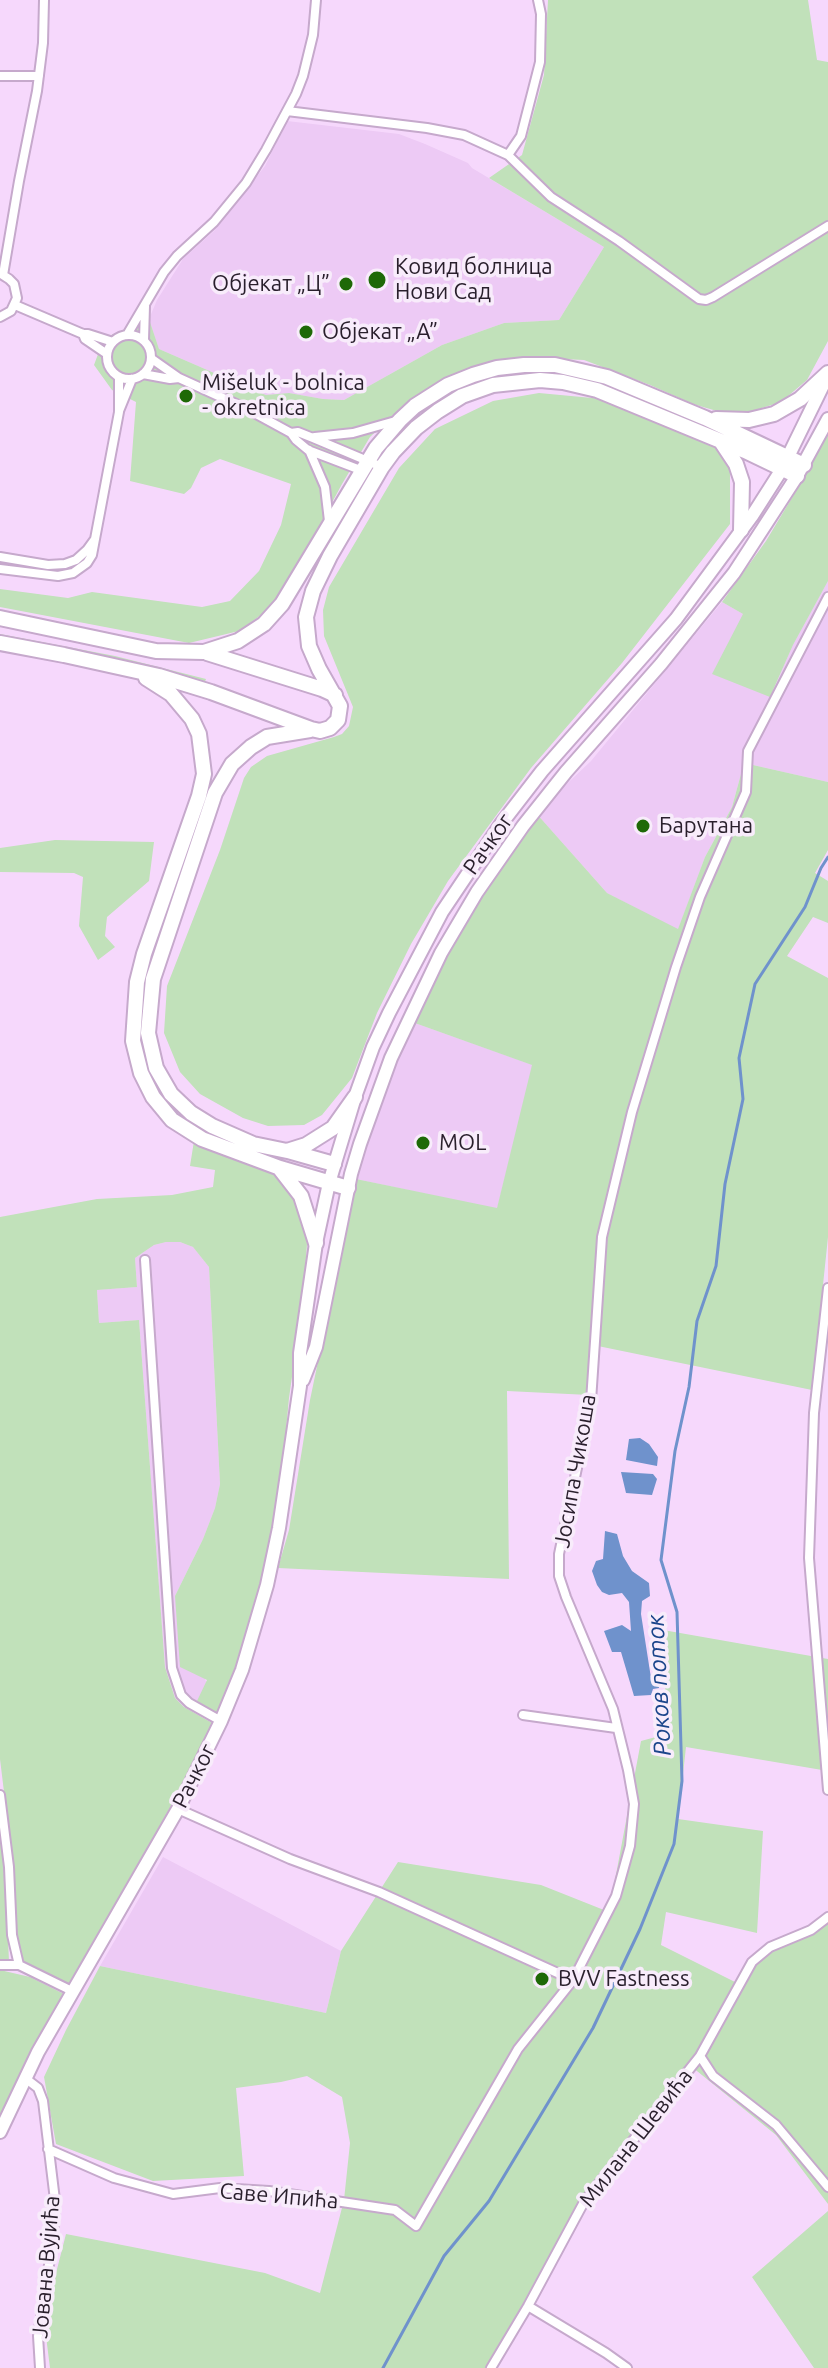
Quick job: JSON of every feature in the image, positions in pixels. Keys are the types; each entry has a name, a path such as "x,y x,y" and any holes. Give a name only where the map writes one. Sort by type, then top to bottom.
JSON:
{"highway":[{"path":"204,652 238,641 264,624 290,592 382,440 400,420 425,399 459,380 497,368 524,365 568,367 607,377 705,418 800,471"},
{"path":"705,418 749,420 774,414 800,399 828,374"},
{"path":"334,1164 253,1144 191,1113 162,1082 148,1033 153,979 215,793 232,764 267,737 311,729 326,730 335,724 340,711 335,696 309,646 306,626 309,602 330,556 380,472 416,428 451,403 484,388 528,380 563,382 607,393 722,443 784,463"},
{"path":"722,443 740,475 743,503 741,530"},
{"path":"0,618 156,651 204,652 322,689 335,696"},
{"path":"0,643 128,669 211,692 311,729"},
{"path":"128,669 171,694 192,719 199,734 204,774 137,982 133,1041 141,1073 153,1097 172,1120 202,1139 280,1168 348,1188"},
{"path":"287,1151 306,1145 333,1128 355,1097"},
{"path":"280,1168 301,1196 316,1243"}],"main road":[{"name":"Рачког","path":"0,2132 72,1991 178,1809 242,1670 267,1585 279,1528 300,1386 300,1353 316,1243 329,1183 373,1047 405,979 442,912 484,848 542,771 676,619 741,530 784,463 828,374"},
{"name":"Рачког","path":"300,1386 316,1347 348,1188 373,1106 406,1023 441,953 477,892 523,826 734,573 800,471 828,419"}],"street":[{"path":"0,317 15,305 17,291 2,275 39,76 44,0"},
{"path":"0,569 50,576 73,573 92,555 119,412 119,377 109,365 107,354 113,342 127,335 164,272 177,256 214,222 246,183 303,76 313,35 316,0"},
{"path":"508,155 521,136 540,62 541,14 538,0"},
{"path":"0,76 39,76"},
{"path":"287,111 464,135 508,155 551,197 699,299 713,297 828,226"},
{"path":"15,305 83,334 113,342"},
{"path":"119,377 132,379 143,374 152,359 144,340 145,306"},
{"path":"83,334 85,339 107,354"},
{"path":"127,335 144,340"},
{"path":"152,359 179,378 291,433 308,450 380,472"},
{"path":"143,374 179,378"},
{"path":"119,412 132,379"},
{"path":"313,438 353,433 400,420"},
{"path":"291,433 298,432 313,438 365,466"},
{"path":"308,450 325,487 329,525"},
{"path":"0,557 48,565 65,564 76,560 97,535"},
{"name":"Јосипа Чикоша","path":"416,2226 518,2049 573,1980 616,1896 630,1846 634,1804 613,1709 559,1576 559,1554 591,1401 602,1237 632,1112 676,967 700,897 746,792 748,751 828,597"},
{"path":"145,1260 172,1668 181,1695 221,1721"},
{"path":"828,1288 814,1413 809,1558 828,1790"},
{"path":"523,1715 616,1728"},
{"path":"0,1795 9,1867 12,1935 19,1965"},
{"path":"178,1809 290,1859 379,1892 573,1980"},
{"name":"Милана Шевића","path":"491,2368 584,2202 700,2056 752,1962 770,1947 811,1930 828,1917"},
{"path":"0,1965 19,1965 72,1991"},
{"path":"700,2056 713,2076 776,2125 828,2187"},
{"name":"Јована Вујића","path":"25,2078 38,2088 43,2101 55,2200 53,2239 38,2336 40,2368"},
{"name":"Саве Ипића","path":"48,2149 114,2178 173,2194 220,2188 269,2191 395,2210 416,2226"},
{"path":"528,2306 627,2368"}],"shaded area":[{"name":"Ковид болница Нови Сад","path":"287,121 399,134 425,144 468,163 604,247 559,320 504,323 442,345 344,400 289,393 266,395 159,349 149,319 157,300 183,259 214,231 265,166"},
{"path":"828,581 828,782 744,763 732,807 705,857 678,930 607,893 536,813 591,761 722,602 743,614 770,697 793,645"},
{"path":"412,1022 533,1065 497,1209 356,1179 385,1089"},
{"path":"180,1242 193,1247 209,1267 220,1484 203,1539 175,1596 218,1715 214,1724 184,1707 175,1698 165,1667 139,1320 99,1323 97,1290 137,1287 135,1258 154,1245"},
{"path":"163,1857 341,1951 326,2013 100,1966"}],"green space":[{"path":"548,0 808,0 817,60 828,62 828,341 807,380 781,402 752,411 727,414 693,404 584,360 521,357 471,368 409,400 370,437 289,582 265,612 239,631 189,643 0,607 0,589 68,598 92,592 202,607 230,601 259,571 281,525 291,484 220,459 201,468 191,488 184,494 130,481 136,402 112,390 94,365 104,338 149,319 159,349 251,389 266,395 289,393 344,400 442,345 504,323 559,320 604,247 489,178 522,155 544,75"},
{"path":"539,393 603,399 714,447 724,456 730,468 730,524 622,663 531,768 448,881 411,944 377,1013 352,1078 322,1115 304,1125 268,1126 243,1118 200,1094 180,1072 164,1033 167,986 220,850 244,778 251,767 267,756 334,737 349,726 353,707 324,636 323,610 329,587 399,468 435,429 493,401"},
{"path":"828,428 828,581 793,645 770,697 712,674 743,614 722,602 766,541 805,476"},
{"path":"0,634 115,656 206,679 204,684 0,639"},
{"path":"744,763 828,782 828,850 815,873 828,881 828,923 813,917 787,956 828,978 828,1237 812,1390 593,1345 589,1395 507,1391 509,1579 278,1568 289,1530 310,1400 356,1179 497,1208 532,1065 412,1022 438,955 536,813 607,893 678,929 705,857 732,807"},
{"path":"55,840 154,842 149,881 107,917 105,936 115,947 98,960 79,926 83,877 74,873 0,872 0,848"},
{"path":"194,1141 276,1175 296,1197 304,1219 307,1244 303,1299 289,1398 279,1505 261,1588 240,1660 218,1715 197,1701 207,1680 180,1667 175,1596 203,1539 220,1484 209,1267 193,1247 180,1242 154,1245 135,1258 137,1287 97,1290 99,1323 139,1320 165,1667 175,1698 184,1707 214,1724 70,1986 18,1962 13,1866 0,1759 0,1217 97,1199 172,1195 213,1187 215,1170 190,1166"},
{"path":"663,1630 828,1659 828,1771 686,1747 678,1819 763,1831 757,1933 666,1912 661,1945 737,1983 762,1947 828,1918 828,2204 776,2135 692,2067 584,2198 489,2368 50,2368 44,2320 66,2234 265,2273 320,2293 344,2200 350,2143 342,2097 307,2076 236,2088 244,2176 153,2181 56,2144 44,2077 100,1966 326,2013 341,1951 398,1862 541,1885 609,1912 641,1741 667,1734"},
{"path":"0,1826 5,1866 9,1962 0,1960"},
{"path":"0,1970 30,1977 66,1995 0,2122"},
{"path":"828,2211 828,2368 814,2368 752,2277"}],"water":[{"path":"640,1438 649,1444 658,1457 657,1466 626,1460 629,1439"},
{"path":"621,1472 653,1474 657,1479 652,1495 626,1493"},
{"path":"605,1531 617,1534 623,1556 632,1571 649,1583 650,1596 642,1601 641,1614 651,1678 658,1679 659,1688 653,1689 651,1695 634,1696 621,1652 612,1652 604,1631 622,1625 631,1631 629,1602 622,1593 609,1595 602,1592 592,1571 596,1561 603,1559"}],"waterway":[{"name":"Роков поток","path":"383,2368 444,2256 489,2201 593,2028 640,1929 674,1844 682,1781 677,1612 661,1560 675,1451 689,1387 697,1321 716,1266 725,1184 743,1099 739,1058 755,984 805,907 828,857"}],"place":[{"name":"Ковид болница Нови Сад","path":"377,280"},
{"name":"Објекат „Ц”","path":"346,284"},
{"name":"Објекат „А”","path":"306,332"},
{"name":"Mišeluk - bolnica - okretnica","path":"186,396"},
{"name":"Барутана","path":"643,826"},
{"name":"MOL","path":"423,1143"},
{"name":"BVV Fastness","path":"542,1979"}]}
